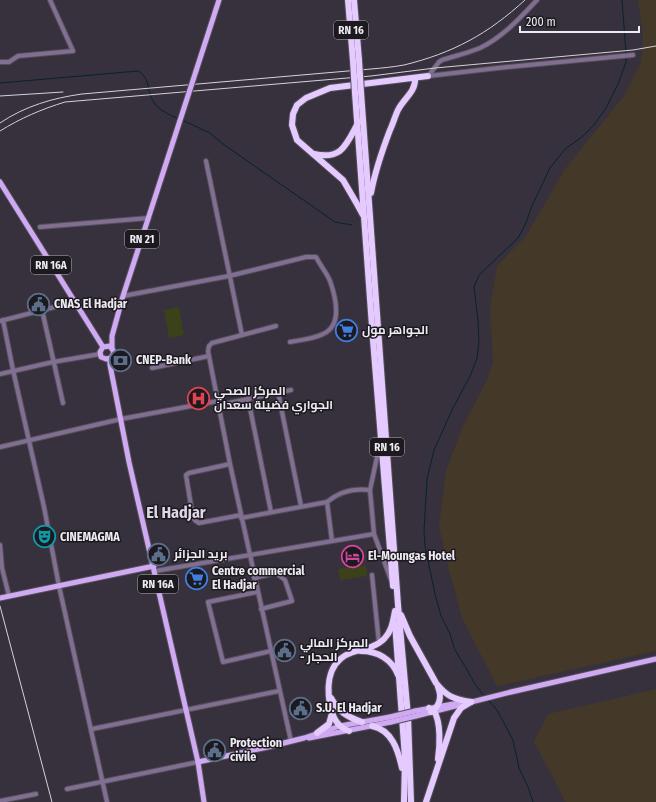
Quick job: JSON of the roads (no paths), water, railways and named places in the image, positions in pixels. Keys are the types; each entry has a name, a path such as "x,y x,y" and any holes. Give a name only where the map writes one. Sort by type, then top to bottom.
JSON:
{"highway":[{"name":"RN 16","path":"348,0 353,61 358,92 369,202 405,758 404,802"},
{"name":"RN 16","path":"354,0 360,60 358,124 364,219 392,585 408,716 411,802"},
{"path":"364,219 357,204 342,180 297,140 292,125 292,114 298,105 306,98 312,94 330,88 428,76"},
{"path":"369,202 375,171 382,151 398,110 414,89 415,78"},
{"path":"313,154 331,156 344,147 358,124"},
{"path":"317,734 329,724 331,719 332,712 329,694 329,680 334,667 344,656 379,643 386,637 390,631 396,608"},
{"path":"396,608 436,683 440,695 433,710 438,723 440,748 434,778"},
{"path":"358,651 376,653 382,656 391,663 400,680"},
{"path":"436,683 450,697 457,700 473,701"},
{"path":"329,694 340,711 350,718 362,722"},
{"path":"426,802 454,718 461,708 473,701"},
{"path":"332,712 340,726 349,731"},
{"path":"372,726 384,732 391,738 399,756 405,776"}],"main road":[{"name":"RN 21","path":"112,348 112,336 124,296 218,0"},
{"name":"RN 16A","path":"0,182 74,302 104,346"},
{"name":"RN 21","path":"104,346 112,336"},
{"path":"104,346 112,348 114,352 108,359 100,354 100,350 104,346"},
{"name":"RN 16A","path":"108,359 129,462 198,762 204,802"},
{"path":"0,598 154,568"},
{"path":"304,738 319,737 372,726 415,714 656,659"},
{"path":"198,762 304,738 340,726 362,722 391,720"}],"street":[{"path":"0,62 9,62 18,56 74,51 50,0"},
{"path":"428,76 442,60 472,51 489,43 506,30 537,0"},
{"path":"428,76 634,55"},
{"path":"206,161 242,335"},
{"path":"40,227 149,218"},
{"path":"124,296 229,276 286,261 306,257 316,257 330,280 337,306 336,320 329,330 323,335 290,342"},
{"path":"74,302 2,321 30,441 59,586 107,801 102,802"},
{"path":"42,310 63,404"},
{"path":"276,326 212,343 208,348 241,517 291,741"},
{"path":"0,374 53,362 100,354"},
{"path":"152,368 209,356"},
{"path":"0,447 121,420 291,390"},
{"path":"278,392 301,506"},
{"path":"248,398 271,512"},
{"path":"381,438 370,490 374,534 392,585"},
{"path":"230,464 189,473 186,475 193,518 196,521 201,523 271,512 327,502 333,496 347,490 370,490"},
{"path":"327,502 332,541"},
{"path":"154,568 250,555 374,534"},
{"path":"0,545 2,568 10,596"},
{"path":"254,578 276,573 285,580 292,601 261,609"},
{"path":"372,575 379,643"},
{"path":"258,592 208,602 224,662 271,652"},
{"path":"92,730 279,691"},
{"path":"67,789 198,762"},
{"path":"0,801 36,794"}],"waterway":[{"path":"622,0 626,53"},
{"path":"484,696 475,684 455,650 450,634 441,616 435,594 425,546 424,531 427,479 434,450 452,410 471,374 477,358 479,342 474,287 479,275 518,238 550,168 565,149 582,137 593,126 606,108 619,82 626,62 626,56"},
{"path":"0,83 138,71 145,77 151,97 155,104 164,112 179,119"},
{"path":"182,120 210,133 223,144 335,222 352,225"},
{"path":"488,700 497,710 513,740 519,768 533,802"}],"railway":[{"path":"0,123 29,107 60,98 82,94 404,65 438,55 469,41 497,23 525,0"},
{"path":"0,131 32,114 65,102 371,76 435,68 633,50 656,46"},
{"path":"0,96 63,92"},
{"path":"0,606 52,802"}],"place":[{"name":"CNAS El Hadjar","path":"38,304"},
{"name":"الجواهر مول","path":"347,330"},
{"name":"CNEP-Bank","path":"121,360"},
{"name":"المركز الصحي الجواري فضيلة سعدان","path":"199,398"},
{"name":"CINEMAGMA","path":"44,537"},
{"name":"بريد الجزائر","path":"158,554"},
{"name":"El-Moungas Hotel","path":"352,556"},
{"name":"Centre commercial El Hadjar","path":"197,578"},
{"name":"المركز المالي - الحجار","path":"285,650"},
{"name":"S.U. El Hadjar","path":"300,708"},
{"name":"Protection civile","path":"214,750"}],"district":[{"name":"El Hadjar","path":"176,512"}]}
